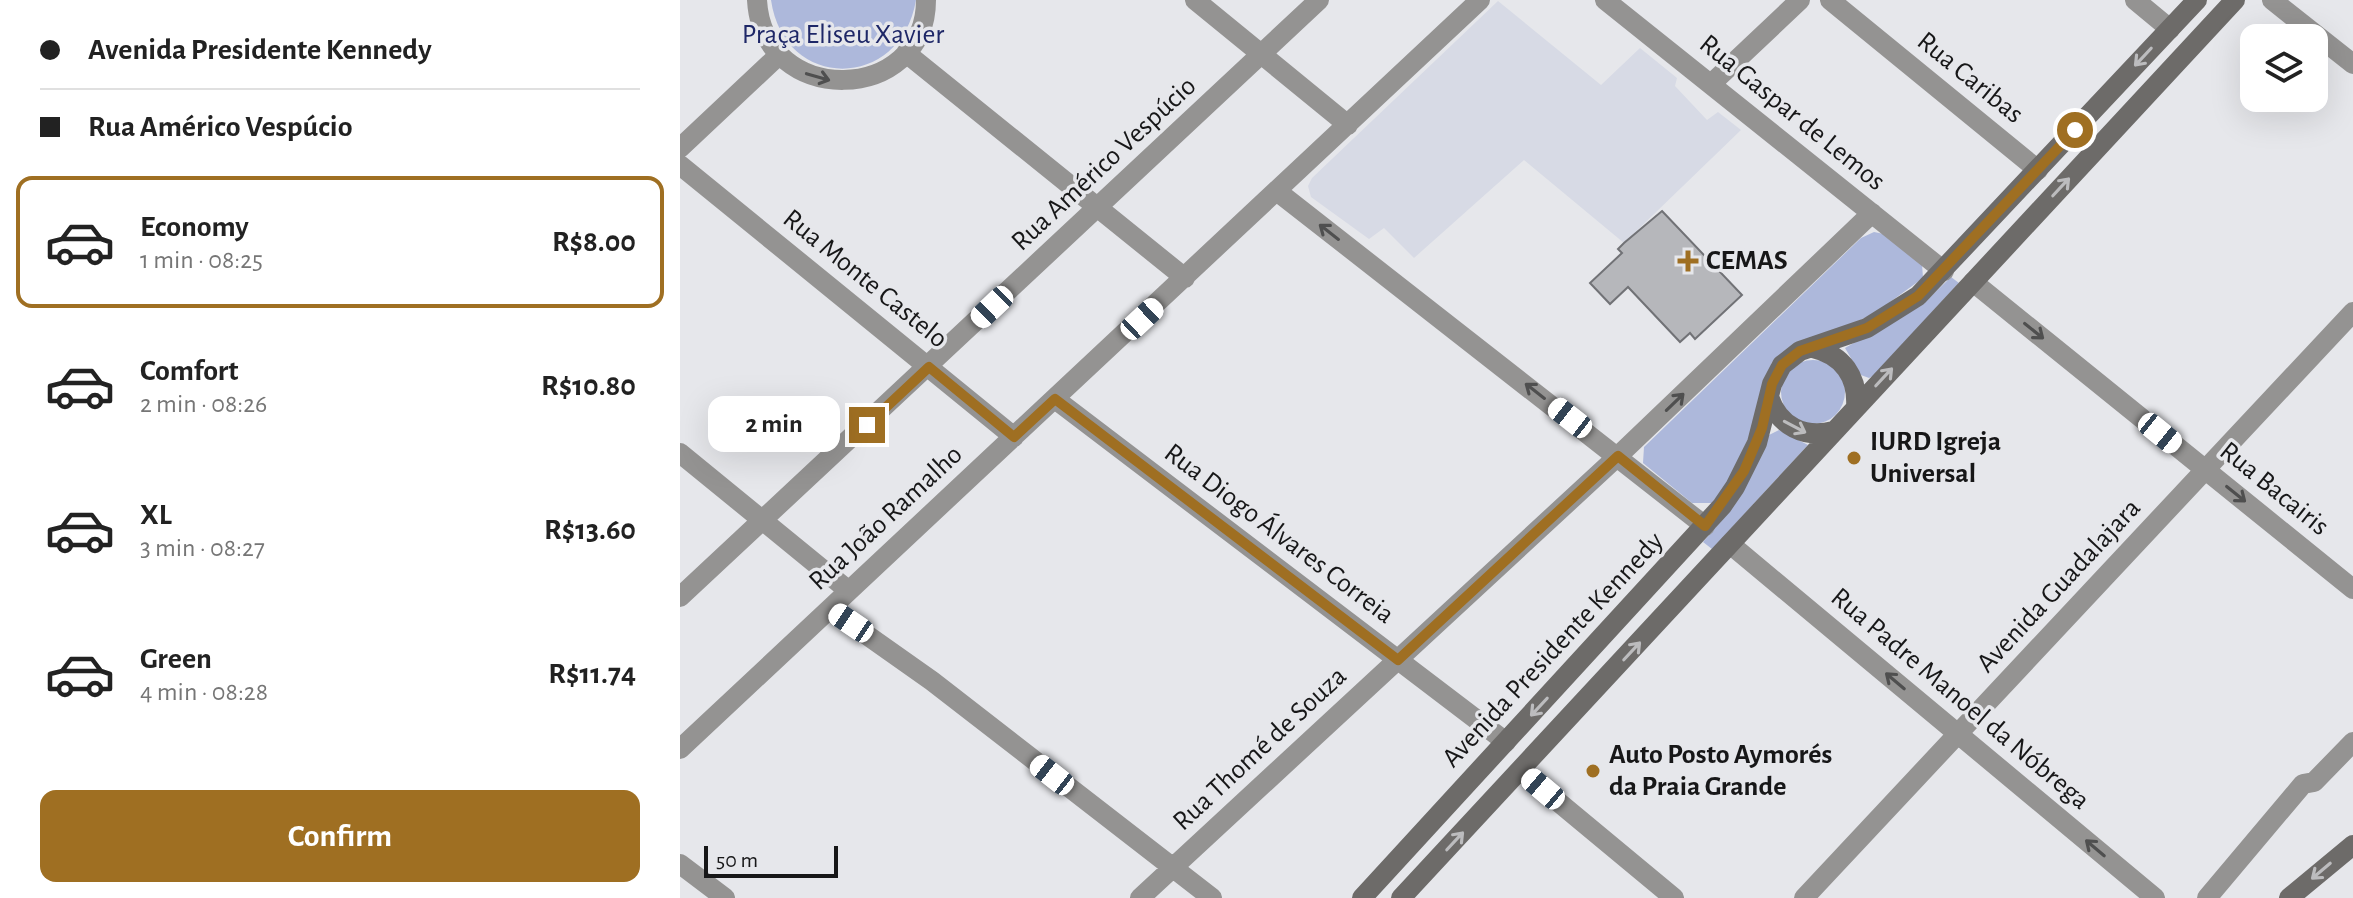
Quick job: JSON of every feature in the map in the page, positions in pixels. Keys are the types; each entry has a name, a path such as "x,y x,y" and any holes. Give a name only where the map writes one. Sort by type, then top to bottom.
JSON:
{"main road":[{"name":"Avenida Presidente Kennedy","path":"1362,898 1705,526 1744,471 1762,428 1769,397 1782,365 1800,351 1853,334 1894,312 1944,271 2197,0"},
{"name":"Avenida Presidente Kennedy","path":"1401,898 2235,0"},
{"path":"1813,348 1831,354 1847,368 1856,387 1856,407"},
{"path":"1769,397 1777,414 1799,431 1812,434 1834,431"},
{"path":"2289,898 2353,845"}],"street":[{"path":"757,0 766,36 779,55 798,70 819,79 843,82 877,73 906,53 919,32 926,0"},
{"path":"1195,0 1348,125"},
{"name":"Rua Américo Vespúcio","path":"680,597 1319,0"},
{"name":"Rua João Ramalho","path":"680,749 1480,0"},
{"name":"Rua Gaspar de Lemos","path":"1605,0 1944,271"},
{"path":"1711,84 1800,0"},
{"name":"Rua Caribas","path":"1830,0 2038,170"},
{"path":"2135,0 2170,29"},
{"path":"2272,0 2353,64"},
{"path":"906,53 1185,278"},
{"path":"680,148 779,55"},
{"name":"Rua Monte Castelo","path":"680,165 1014,437"},
{"path":"1278,192 1705,526"},
{"name":"Rua Thomé de Souza","path":"1140,898 1618,456 1872,213"},
{"name":"Rua Bacairis","path":"1973,282 2353,589"},
{"name":"Avenida Guadalajara","path":"1804,898 2353,312"},
{"name":"Rua Diogo Álvares Correia","path":"1055,399 1506,742"},
{"path":"680,453 849,591"},
{"name":"Rua Padre Manoel da Nóbrega","path":"1730,544 2155,898"},
{"path":"830,609 920,672 1212,898"},
{"path":"2207,898 2303,784 2314,782 2353,742"},
{"path":"1521,771 1674,898"},
{"path":"680,864 725,898"}],"shaded area":[{"path":"1498,1 1601,85 1640,48 1677,78 1675,86 1707,120 1718,112 1741,130 1624,243 1524,160 1414,258 1384,228 1369,239 1311,197 1308,186 1312,178"}],"green space":[{"name":"Praça Eliseu Xavier","path":"771,0 916,0 906,30 889,51 867,64 843,69 819,64 797,52 780,30"},
{"path":"1874,232 1884,234 1922,264 1923,278 1875,313 1772,362 1754,426 1729,480 1712,503 1692,503 1643,463 1644,447 1861,238"},
{"path":"1951,277 1959,283 1873,376 1861,375 1845,348 1925,302"},
{"path":"1813,360 1825,362 1836,369 1843,380 1843,404 1836,415 1825,422 1813,424 1801,422 1790,415 1783,404 1781,392 1783,380 1790,369 1801,362"},
{"path":"1779,430 1808,445 1712,549 1703,542 1729,512 1769,435"}],"building":[{"path":"1662,211 1742,295 1695,339 1690,333 1680,342 1628,287 1610,304 1590,283 1622,253 1618,249 1624,243"}],"place":[{"name":"CEMAS","path":"1688,261"},
{"name":"IURD Igreja Universal","path":"1854,458"},
{"name":"Auto Posto Aymorés da Praia Grande","path":"1593,771"}],"route":[{"path":"867,425 929,367 1014,437 1055,399 1398,660 1618,456 1705,526 1744,471 1762,428 1772,384 1782,365 1800,351 1867,328 1918,296 2075,130"}]}
